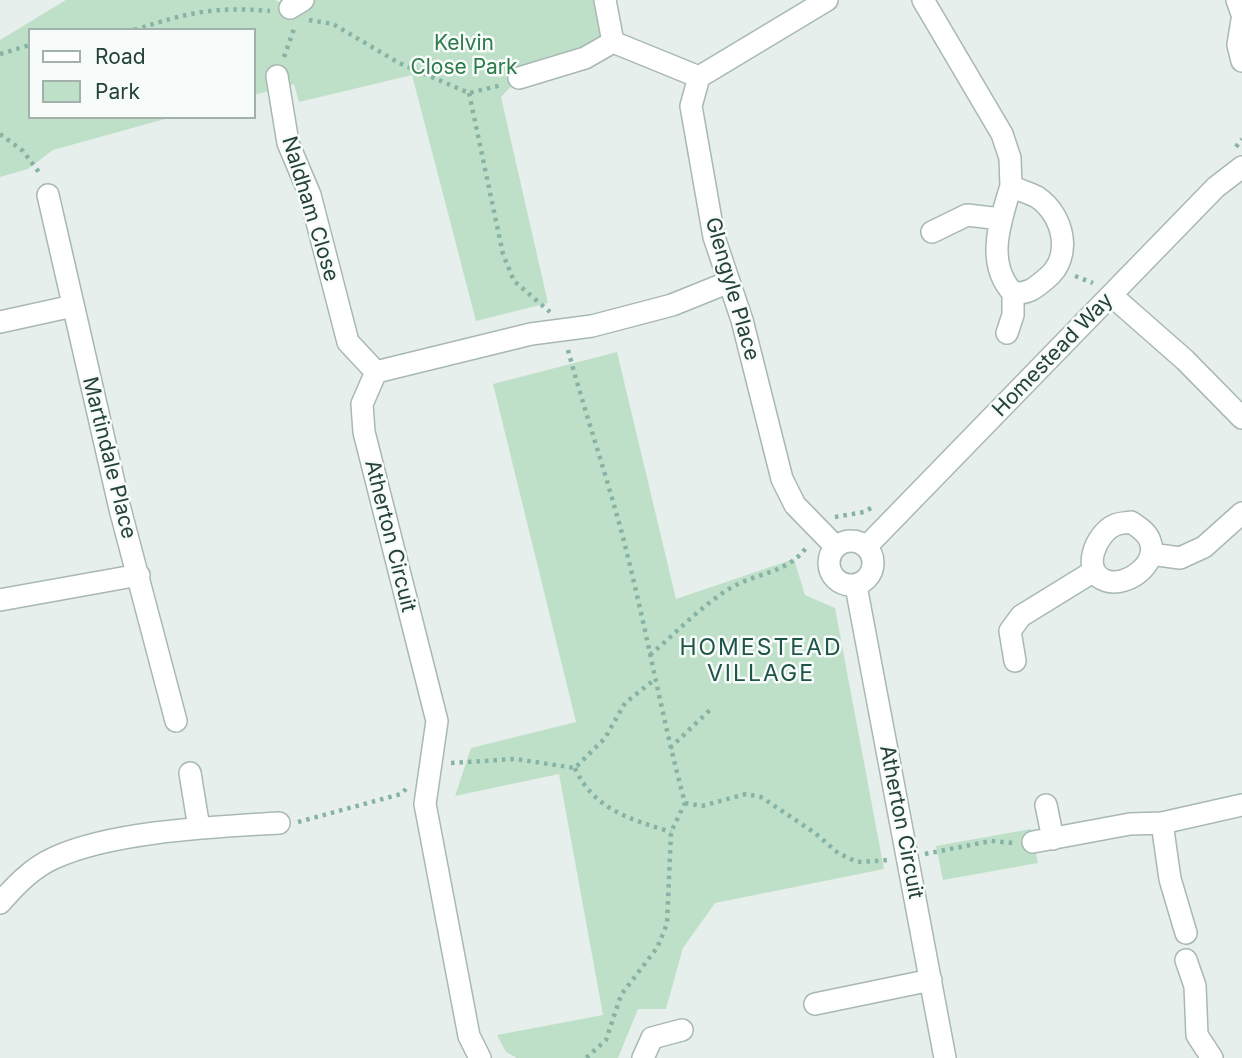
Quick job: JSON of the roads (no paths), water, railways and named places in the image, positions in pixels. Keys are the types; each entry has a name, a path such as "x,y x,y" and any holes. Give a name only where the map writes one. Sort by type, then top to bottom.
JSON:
{"street":[{"path":"605,0 613,42"},
{"path":"613,42 699,78 827,0"},
{"path":"923,0 1002,134 1010,158 1011,186 996,245 1001,280 1013,293 1013,315 1007,333"},
{"path":"1237,0 1242,14"},
{"path":"1242,20 1238,45 1242,61"},
{"path":"519,78 585,58 613,42"},
{"name":"Naldham Close","path":"277,76 288,143 310,195 348,342 376,372"},
{"name":"Glengyle Place","path":"699,78 691,106 714,237 743,320 782,479 795,505 835,546"},
{"name":"Homestead Way","path":"867,546 1216,187 1234,161"},
{"path":"1011,186 1038,198 1058,222 1064,244 1057,270 1027,294 1013,293"},
{"name":"Martindale Place","path":"48,195 120,509 176,721"},
{"path":"932,232 967,215 1001,219"},
{"path":"376,372 531,334 592,326 672,305 729,282"},
{"path":"1111,295 1185,360 1242,418"},
{"path":"0,322 73,306"},
{"name":"Atherton Circuit","path":"376,372 362,404 364,432 437,721 425,804 474,1057"},
{"path":"1151,554 1180,558 1204,547 1242,513"},
{"path":"1131,522 1143,530 1151,541 1151,554 1135,577 1119,583 1103,580 1094,571 1092,554 1097,542 1114,525 1131,522"},
{"path":"850,540 867,546 874,559 871,575 856,586 840,583 830,572 829,556 835,546 850,540"},
{"path":"1015,661 1010,631 1021,616 1094,571"},
{"path":"0,600 139,575"},
{"name":"Atherton Circuit","path":"856,586 945,1058"},
{"path":"190,773 199,828"},
{"path":"1046,805 1043,840 1130,824 1162,823 1242,805"},
{"path":"0,903 23,877 53,858 93,845 199,828 279,823"},
{"path":"1162,823 1170,879 1186,933"},
{"path":"1186,960 1195,986 1197,1035 1212,1058"},
{"path":"815,1004 931,981"},
{"path":"643,1058 652,1038 682,1030"}],"district":[{"name":"HOMESTEAD VILLAGE","path":"761,661"}],"park label":[{"name":"Kelvin Close Park","path":"464,56"}]}
